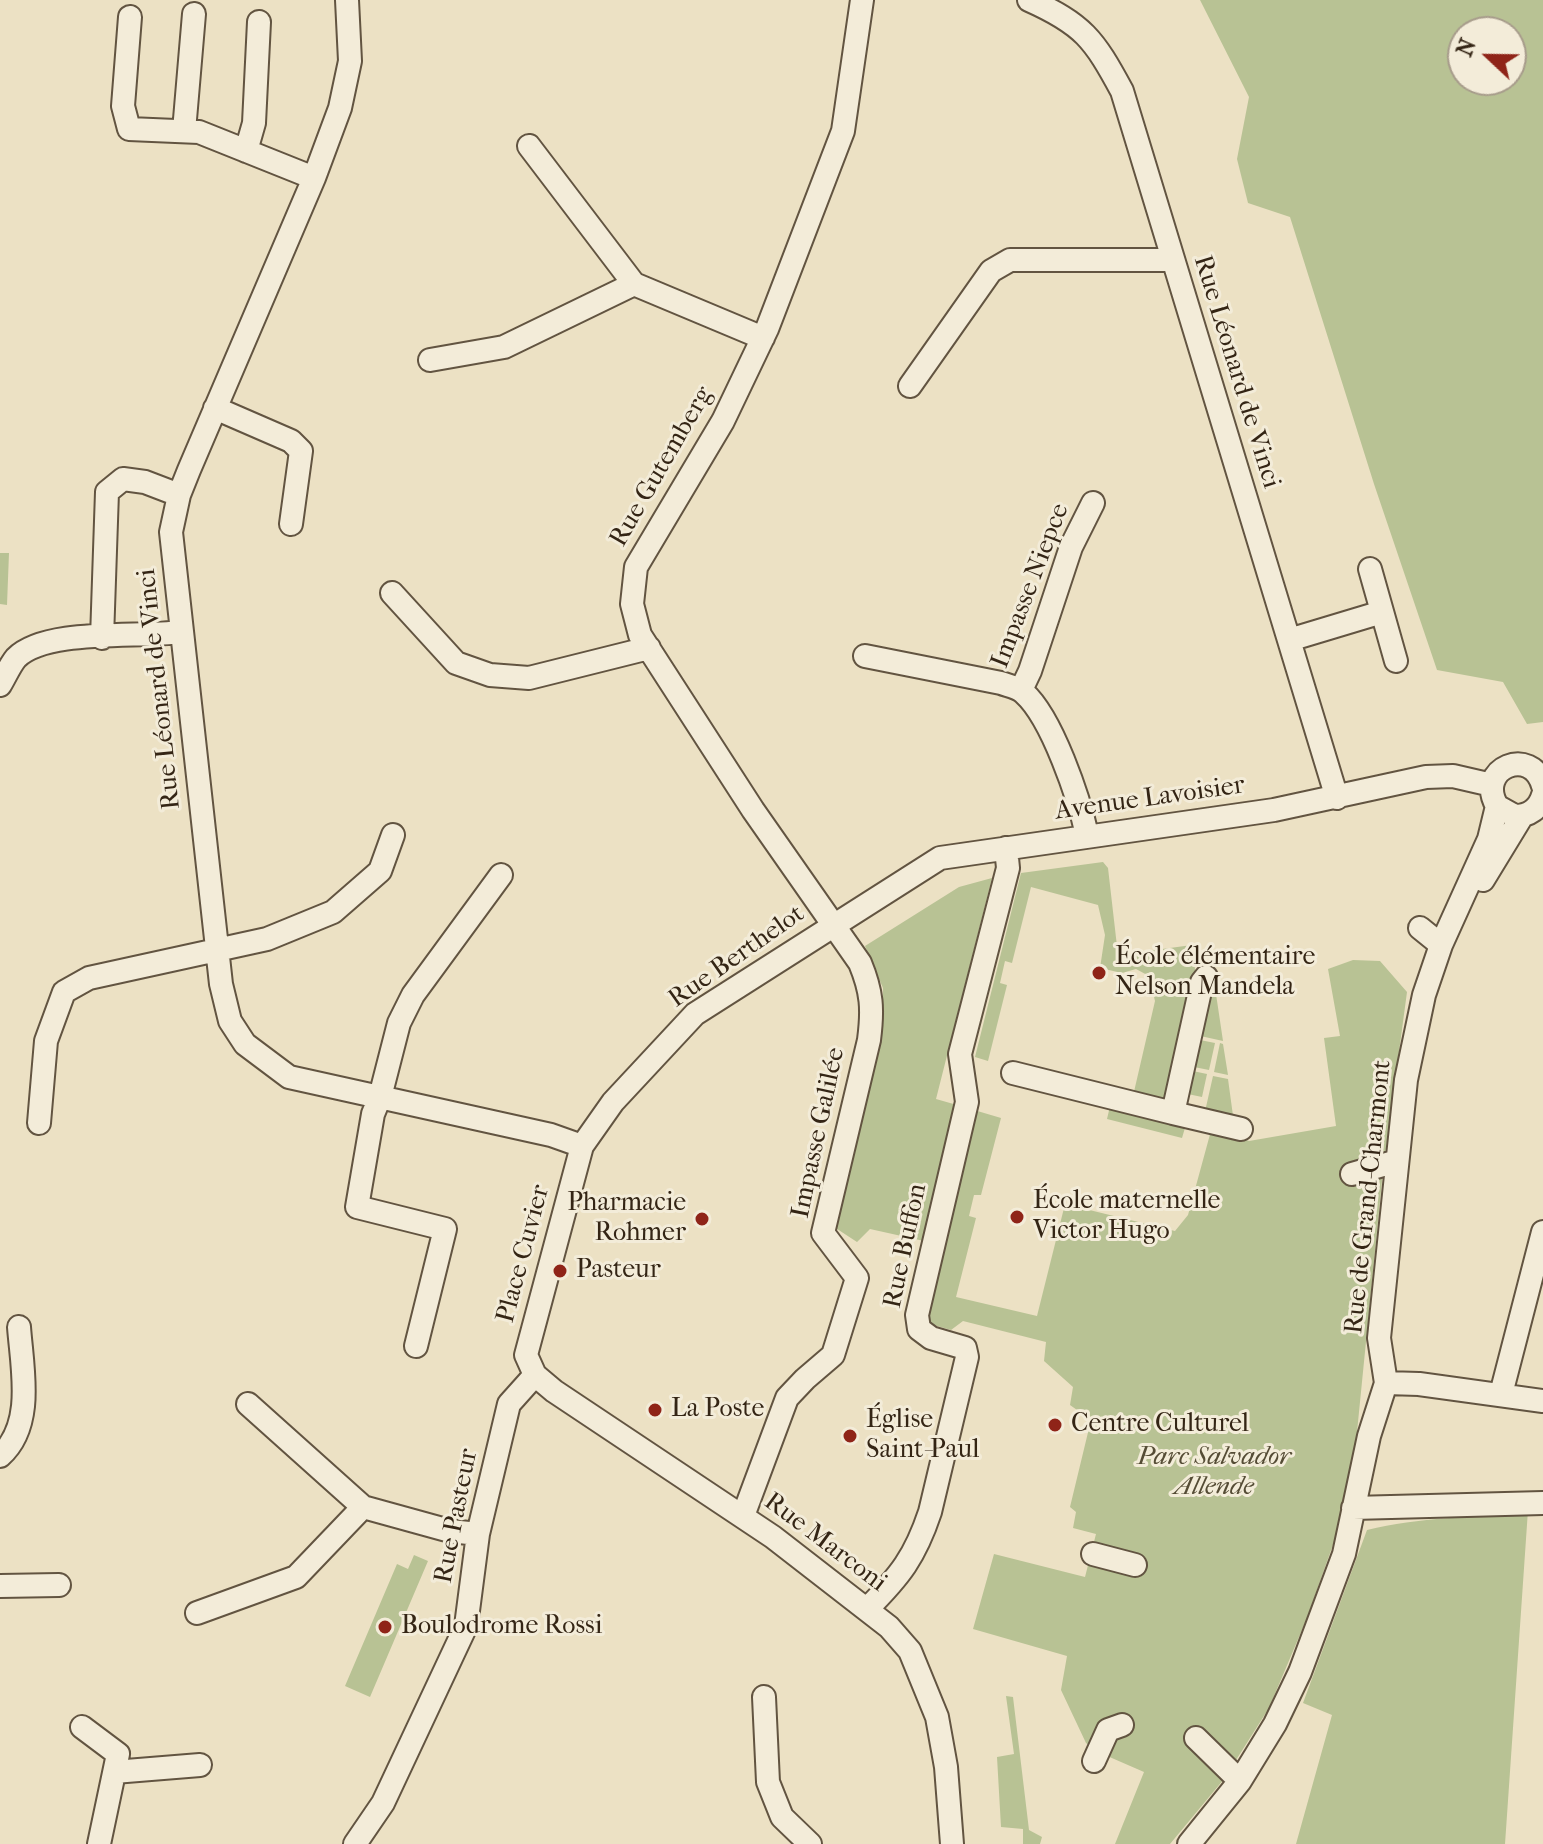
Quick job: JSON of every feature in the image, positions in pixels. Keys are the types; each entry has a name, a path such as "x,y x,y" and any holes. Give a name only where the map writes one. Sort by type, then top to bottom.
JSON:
{"street":[{"name":"Rue Léonard de Vinci","path":"347,0 350,61 340,108 314,178 179,495 171,532 221,984 230,1021 245,1044 289,1077 551,1135 582,1146"},
{"name":"Rue Gutemberg","path":"832,925 640,635 632,604 636,567 723,421 763,338 843,131 862,0"},
{"name":"Rue Léonard de Vinci","path":"1029,0 1079,26 1101,51 1122,91 1337,798"},
{"path":"184,131 194,14"},
{"path":"130,17 123,106 129,129 199,132 314,178"},
{"path":"246,151 254,123 259,22"},
{"path":"529,146 634,284 763,338"},
{"path":"910,386 991,271 1010,260 1172,260"},
{"path":"430,360 504,347 634,284"},
{"path":"215,408 291,441 301,451 291,524"},
{"path":"102,638 107,492 123,479 145,482 179,495"},
{"name":"Impasse Niepce","path":"1021,690 1071,547 1093,503"},
{"path":"1370,569 1396,661"},
{"path":"392,593 456,663 490,675 529,678 649,648"},
{"path":"1289,640 1382,612"},
{"path":"0,685 16,658 42,643 75,637 180,632"},
{"name":"Impasse Niepce","path":"865,656 1001,683 1021,690 1051,734 1081,805 1087,835"},
{"path":"1494,795 1500,770 1507,766 1523,764 1539,771"},
{"name":"Avenue Lavoisier","path":"832,925 940,858 1274,810 1426,777 1453,776 1494,795 1508,814 1522,816"},
{"name":"Rue de Grand-Charmont","path":"1189,1844 1240,1781 1275,1724 1300,1672 1344,1554 1369,1436 1386,1383 1379,1338 1406,1080 1424,995 1441,945 1489,839 1494,795"},
{"name":"Rue de Grand-Charmont","path":"1441,945 1522,816 1536,809 1543,795"},
{"path":"39,1123 46,1041 64,992 89,978 267,939 333,912 380,871 393,835"},
{"name":"Rue Buffon","path":"867,1609 899,1577 921,1537 930,1512 967,1357 965,1348 931,1338 919,1329 917,1315 967,1102 960,1054 1008,868 1006,848"},
{"path":"416,1346 445,1229 357,1207 373,1114 399,1023 413,995 501,875"},
{"name":"Impasse Galilée","path":"743,1516 787,1398 833,1355 857,1278 823,1233 869,1040 872,1013 870,989 860,963 832,925"},
{"name":"Rue Berthelot","path":"582,1146 613,1102 695,1014 832,925"},
{"path":"1420,928 1441,945"},
{"path":"1173,1113 1202,982 1206,977"},
{"path":"1013,1073 1241,1129"},
{"name":"Place Cuvier","path":"535,1375 526,1355 582,1146"},
{"path":"1352,1174 1397,1161"},
{"path":"1501,1394 1543,1232"},
{"path":"0,1456 9,1448 22,1419 19,1327"},
{"name":"Rue Marconi","path":"535,1375 554,1391 743,1516 889,1627 910,1651 937,1717 946,1767 952,1844"},
{"name":"Rue Pasteur","path":"355,1844 383,1803 466,1626 478,1534 509,1404 535,1375"},
{"path":"1386,1383 1419,1384 1543,1401"},
{"path":"248,1404 363,1507 450,1531 478,1534"},
{"path":"1353,1508 1543,1503"},
{"path":"197,1613 296,1577 363,1507"},
{"path":"1093,1554 1135,1565"},
{"path":"0,1586 59,1585"},
{"path":"764,1697 768,1782 782,1817 810,1844"},
{"path":"1094,1761 1108,1730 1122,1725"},
{"path":"82,1727 118,1754 99,1844"},
{"path":"1196,1738 1240,1781"},
{"path":"114,1772 200,1765"}],"green space":[{"path":"1200,0 1543,0 1543,722 1527,724 1503,682 1437,670 1374,484 1290,217 1248,203 1237,159 1249,97"},
{"path":"0,553 9,553 7,605 0,604"},
{"path":"1103,862 1108,868 1118,955 1192,945 1197,986 1169,1104 1133,1096 1155,1001 1149,976 1136,969 1122,973 1100,968 1105,935 1098,905 1031,887 1012,963 1005,961 1000,983 1007,985 988,1061 975,1057 1021,873"},
{"path":"992,878 936,1099 957,1105 924,1241 870,1229 857,1242 831,1225 883,1019 883,988 865,946 959,887"},
{"name":"Parc Salvador Allende","path":"1353,960 1380,961 1407,992 1383,1171 1356,1442 1335,1539 1307,1618 1269,1708 1224,1779 1170,1844 1115,1844 1144,1772 1098,1752 1086,1743 1061,1690 1067,1656 973,1629 994,1554 1085,1577 1096,1534 1073,1528 1076,1512 1070,1507 1091,1420 1070,1405 1073,1387 1044,1361 1046,1342 963,1321 951,1330 930,1324 924,1313 974,1110 1001,1118 981,1195 974,1195 969,1216 976,1218 956,1297 1037,1316 1065,1204 1175,1231 1188,1215 1212,1127 1249,1141 1336,1126 1324,1038 1340,1036 1328,969"},
{"path":"1204,994 1216,994 1223,1041 1196,1035"},
{"path":"1195,1039 1215,1043 1209,1070 1189,1066"},
{"path":"1220,1043 1223,1044 1228,1075 1214,1072"},
{"path":"1188,1070 1207,1074 1202,1097 1183,1093"},
{"path":"1213,1076 1228,1079 1234,1123 1204,1116"},
{"path":"1111,1102 1187,1121 1182,1138 1107,1119"},
{"path":"1528,1510 1505,1844 1296,1844 1332,1715 1303,1703 1367,1530"},
{"name":"Boulodrome Rossi","path":"414,1555 428,1561 370,1697 345,1686 397,1564 408,1569"},
{"path":"1006,1696 1013,1697 1029,1830 1042,1837 1040,1844 1023,1844 1023,1829 1001,1827 997,1757 1014,1754"}],"place":[{"name":"École élémentaire Nelson Mandela","path":"1099,973"},
{"name":"École maternelle Victor Hugo","path":"1017,1217"},
{"name":"Pharmacie Rohmer","path":"702,1219"},
{"name":"Pasteur","path":"560,1271"},
{"name":"La Poste","path":"655,1410"},
{"name":"Centre Culturel","path":"1055,1425"},
{"name":"Église Saint-Paul","path":"850,1436"},
{"name":"Boulodrome Rossi","path":"385,1627"}]}
